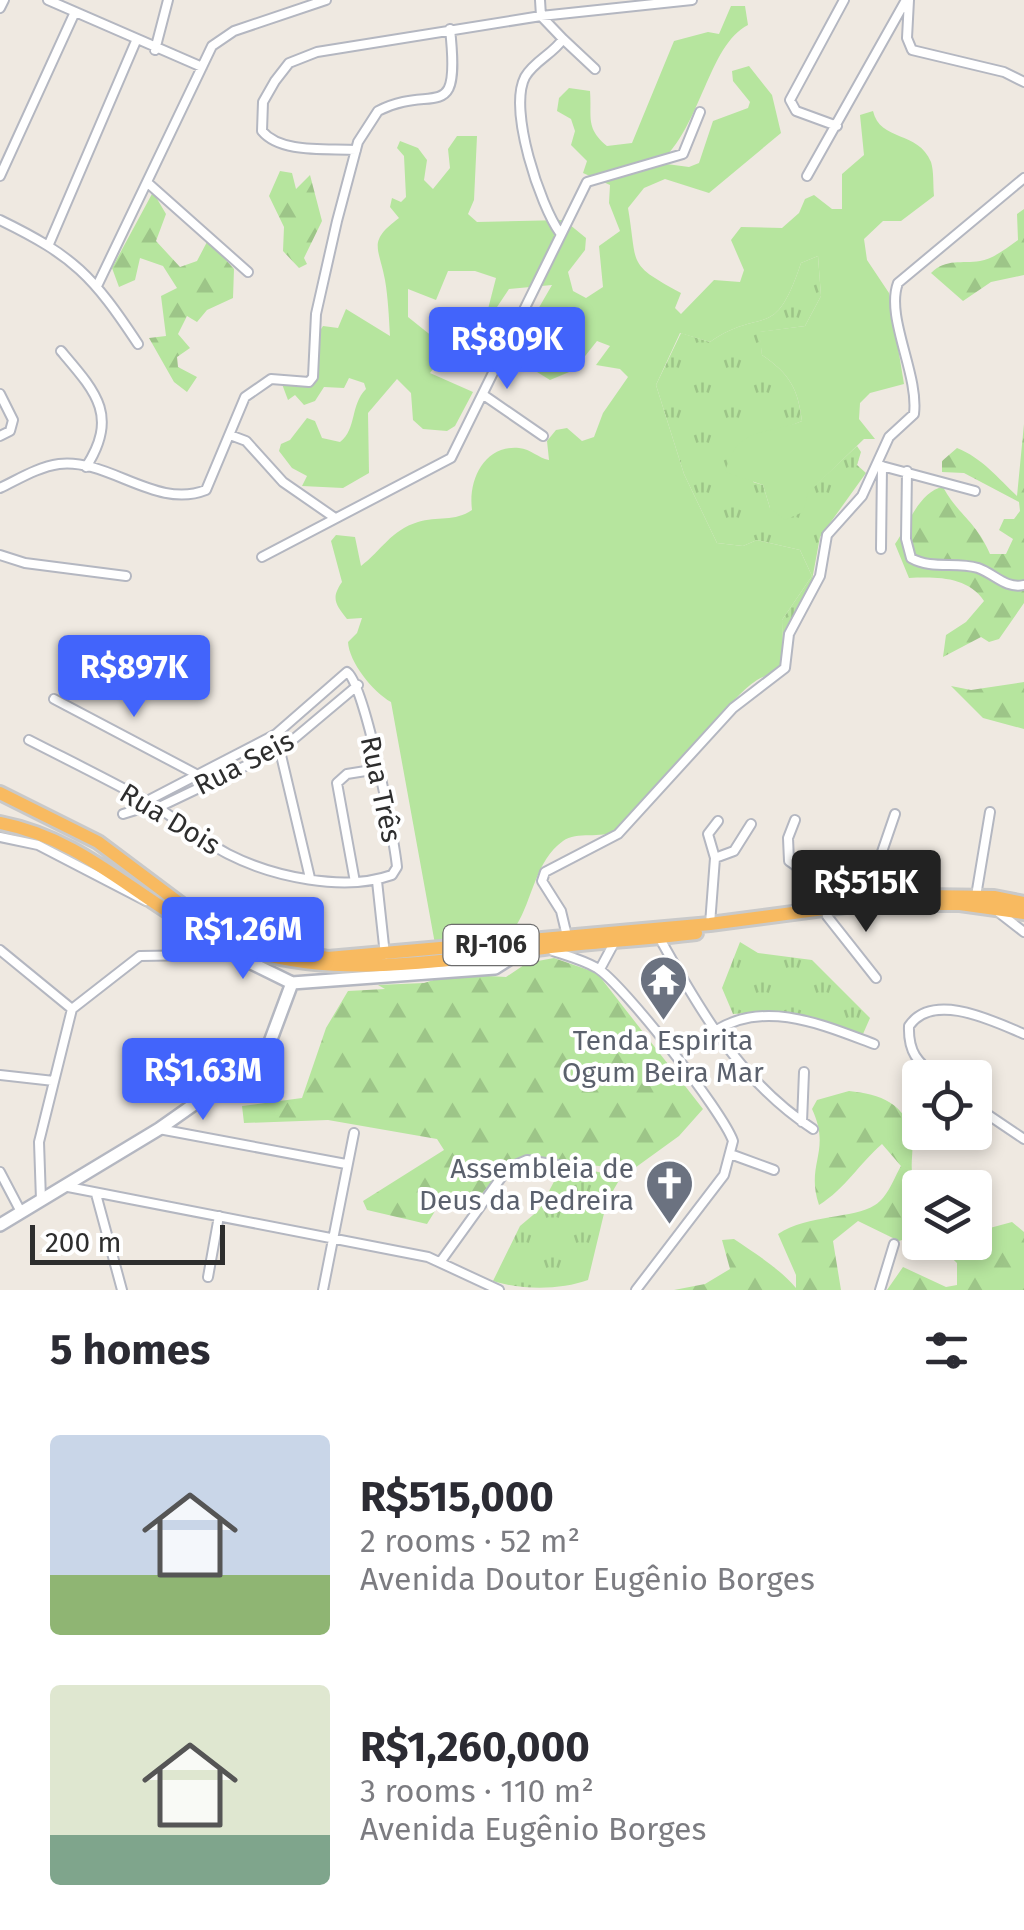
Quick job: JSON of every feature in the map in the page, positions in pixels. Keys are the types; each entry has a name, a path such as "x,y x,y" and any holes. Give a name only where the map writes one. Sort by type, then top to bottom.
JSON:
{"highway":[{"name":"RJ-106","path":"0,796 107,848 190,911 248,941 328,958 385,956 901,905 1024,913"},
{"name":"RJ-106","path":"0,821 55,835 222,940 284,961 336,967 659,938 920,896 976,896 1024,904"}],"main road":[{"path":"222,940 234,954 292,983 494,968 522,952"},
{"path":"0,1225 158,1129 264,1052 292,983"}],"street":[{"path":"0,8 4,0"},
{"path":"48,0 202,68"},
{"path":"0,176 86,0"},
{"path":"155,50 168,0"},
{"path":"98,284 202,68 222,36 326,0"},
{"path":"540,0 541,16 595,69"},
{"path":"356,150 288,145 269,139 260,124 261,110 283,70 300,58 331,49 541,16 692,0"},
{"path":"837,126 796,111 790,100 844,0"},
{"path":"807,176 907,0"},
{"path":"907,0 912,50 1004,72 1024,82"},
{"path":"0,488 57,464 86,467 167,494 197,494 210,484 238,404 253,389 276,378 308,382 314,374 316,314 363,130 378,111 432,100 448,90 453,70 450,29"},
{"path":"560,233 534,172 521,93 527,74 564,39"},
{"path":"50,244 136,41"},
{"path":"262,558 444,464 456,450 484,396 587,182 684,154 700,112"},
{"path":"567,936 561,911 542,880 545,872 618,834 733,708 784,668 788,634 820,576 828,535 862,496 880,465 888,437 914,414 916,401 896,287 1024,178"},
{"path":"149,184 248,272"},
{"path":"0,220 50,244 98,284 138,344"},
{"path":"61,351 92,390 103,414 100,443 86,467"},
{"path":"0,394 12,414 10,430 0,436"},
{"path":"484,396 543,436"},
{"path":"230,435 246,441 283,482 335,518"},
{"path":"880,465 975,491"},
{"path":"880,465 882,549"},
{"path":"907,470 906,539 912,558 920,563 981,569 1012,587 1024,585"},
{"path":"0,555 26,563 126,576"},
{"name":"Rua Seis","path":"123,814 152,805 282,748 358,685 350,673 342,674 276,734 196,774 152,805"},
{"name":"Rua Três","path":"358,685 397,867 392,876 377,881"},
{"path":"54,699 196,774"},
{"path":"276,734 310,878"},
{"name":"Rua Dois","path":"30,740 152,805 229,854 310,878 377,881"},
{"path":"355,882 337,783 346,774 378,769"},
{"path":"976,896 990,812"},
{"path":"895,814 872,878 877,886 902,886 920,896"},
{"path":"795,820 788,838 788,861 823,885 830,911 876,978"},
{"path":"710,924 714,858 708,834 718,821"},
{"path":"714,858 734,851 750,824"},
{"path":"0,837 38,845 124,893 170,909"},
{"path":"377,881 385,956"},
{"path":"993,908 1024,932"},
{"path":"659,938 714,1031 768,1098 813,1129"},
{"path":"41,1200 38,1148 72,1010 134,960 155,954 200,955 222,940"},
{"path":"600,969 609,948 618,941"},
{"path":"545,948 600,969 630,998 722,1116 733,1141 732,1155 716,1186 636,1290"},
{"path":"0,950 72,1010"},
{"path":"916,1060 908,1039 909,1026 926,1010 946,1010 1024,1034"},
{"path":"714,1031 744,1016 772,1016 820,1024 874,1044"},
{"path":"802,1122 804,1072"},
{"path":"0,1075 54,1080"},
{"path":"992,1117 1024,1139"},
{"path":"158,1129 346,1164"},
{"path":"323,1290 354,1133"},
{"path":"732,1155 774,1170"},
{"path":"441,1261 508,1168 527,1160 570,1167"},
{"path":"0,1172 21,1212"},
{"path":"81,1176 92,1193 122,1290"},
{"path":"62,1186 441,1261 500,1290"},
{"path":"208,1277 219,1216"},
{"path":"880,1290 894,1244"}],"green space":[{"path":"731,6 745,6 748,25 723,50 685,129 659,163 689,167 699,163 713,121 748,108 750,102 733,81 732,71 749,66 772,95 781,133 709,193 665,179 644,188 628,208 638,261 651,275 681,293 675,308 681,314 714,280 740,282 744,270 731,240 741,227 782,228 799,213 805,199 814,195 832,209 842,209 842,174 864,155 860,115 873,111 883,128 925,152 933,170 934,196 901,221 883,221 864,239 867,260 889,293 904,384 870,393 860,403 859,419 875,439 864,439 808,493 803,512 785,520 770,508 763,485 725,472 737,446 745,439 802,421 791,383 762,355 759,332 805,326 821,296 818,256 801,263 792,288 775,314 710,342 680,333 656,385 684,474 717,543 743,546 757,540 800,550 812,576 782,620 783,666 739,695 628,823 610,833 569,838 554,849 540,870 516,926 435,944 391,702 363,676 349,650 348,642 357,633 362,618 347,619 337,605 336,592 342,582 331,541 336,535 355,537 361,566 393,535 409,526 466,514 472,510 476,476 488,458 496,452 519,448 549,460 547,441 556,430 567,428 582,441 594,437 603,413 628,377 620,369 596,365 610,346 597,341 574,370 550,380 511,356 552,285 509,289 497,307 488,309 496,278 475,271 448,271 436,300 408,289 408,317 448,349 430,373 473,392 455,426 447,431 423,429 413,420 411,393 397,379 368,413 369,473 343,488 302,486 307,476 292,468 279,451 281,444 290,440 307,418 315,421 322,438 340,442 366,389 364,383 349,378 344,388 324,387 315,401 304,405 295,395 288,400 282,384 297,385 313,374 319,332 323,326 338,328 346,309 390,336 378,246 382,233 399,218 390,207 392,198 401,202 406,197 404,156 397,148 400,141 418,148 427,160 424,180 433,189 450,168 448,149 457,136 477,136 474,200 468,214 477,222 564,220 586,238 585,250 568,272 573,291 586,298 603,287 599,246 620,231 609,203 610,185 583,173 587,161 571,145 575,131 571,119 557,111 559,98 569,88 590,91 591,121 600,140 607,146 632,143 674,41 708,32 719,34"},
{"path":"280,171 292,173 296,189 310,175 322,221 304,258 307,264 299,268 283,251 284,227 269,196"},
{"path":"153,192 166,214 156,241 180,267 197,261 208,240 234,269 233,298 207,310 197,322 187,316 178,334 190,348 177,357 178,367 197,377 187,392 174,382 149,338 166,336 161,296 177,288 163,266 140,258 135,280 119,287 112,268"},
{"path":"1024,209 1024,275 991,282 963,301 931,273 942,265 985,260 1005,250 1018,240 1017,214"},
{"path":"818,256 821,296 805,326 760,332 762,355 791,383 802,421 775,432 753,482 763,485 770,508 807,493 857,446 861,452 857,465 866,473 820,537 810,591 793,619 783,666 782,620 812,576 800,550 757,540 743,546 717,543 684,474 656,385 681,333 710,342 775,314 792,288 801,263"},
{"path":"1024,424 1024,603 999,639 989,642 981,637 943,657 946,635 966,622 984,601 960,582 909,578 895,544 921,502 943,487 990,554 1006,554 1013,539 999,530 1004,519 1014,519 1020,511 1019,502 964,473 942,472 942,461 957,448 966,452 1017,496"},
{"path":"1024,682 1024,729 983,718 951,686 971,690"},
{"path":"740,942 758,953 812,960 870,1018 863,1034 779,1011 733,1014 722,988"},
{"path":"554,958 597,973 703,1109 679,1136 632,1170 524,1157 509,1161 475,1202 440,1203 427,1224 367,1210 363,1201 444,1150 437,1139 328,1120 244,1123 242,1106 302,1098 326,1028 348,991 424,983 453,974 506,977 527,963"},
{"path":"849,1091 881,1098 902,1114 902,1150 912,1150 912,1170 902,1170 902,1240 858,1221 833,1241 841,1290 674,1290 705,1284 730,1269 722,1240 734,1239 796,1288 796,1275 778,1234 803,1223 855,1213 884,1197 901,1166 882,1144 837,1192 819,1205 815,1178 820,1136 812,1109 817,1100"},
{"path":"580,1168 621,1177 607,1201 588,1280 541,1288 493,1281 520,1226 539,1210 558,1174"},
{"path":"1012,1222 1024,1232 1024,1290 887,1290 903,1267 946,1287 957,1285 954,1260 992,1260 992,1227"}],"place":[{"name":"Tenda Espirita Ogum Beira Mar","path":"663,1022"},
{"name":"Assembleia de Deus da Pedreira","path":"669,1226"}]}
